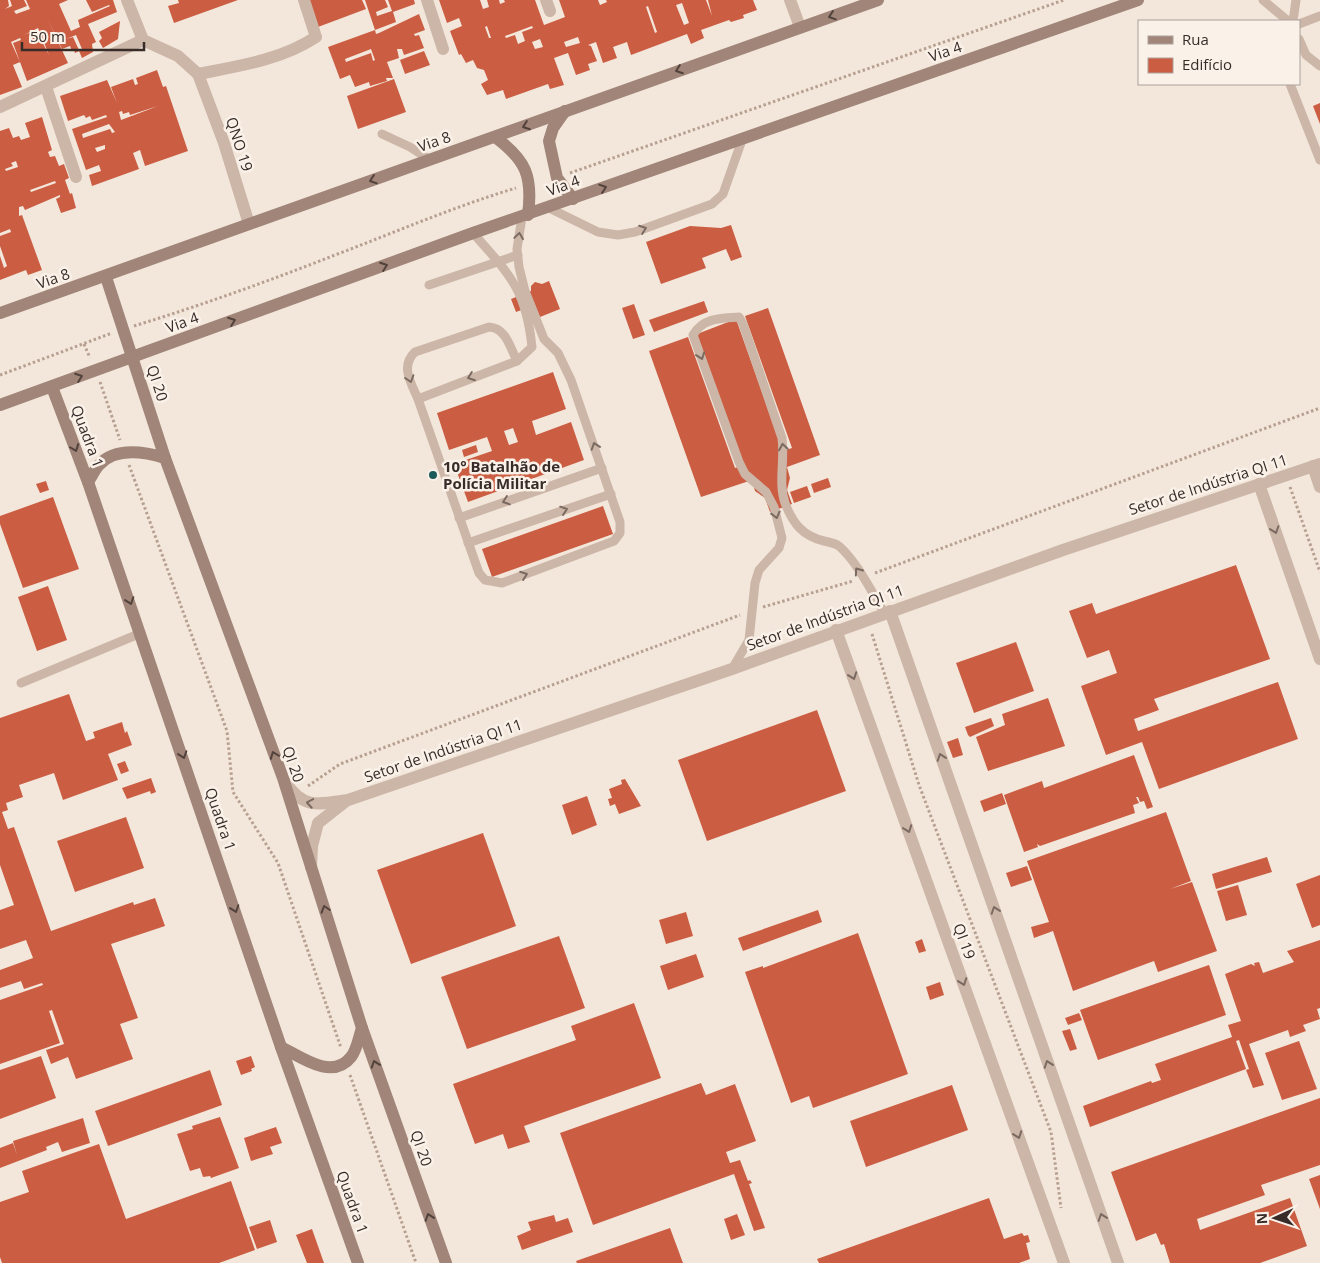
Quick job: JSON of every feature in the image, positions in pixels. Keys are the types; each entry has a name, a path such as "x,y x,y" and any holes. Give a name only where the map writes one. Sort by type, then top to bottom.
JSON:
{"main road":[{"name":"Via 8","path":"0,313 106,277 249,224 878,0"},
{"name":"Via 4","path":"0,405 473,233 549,208 1138,0"},
{"path":"564,111 553,128 549,141 557,178 574,199"},
{"path":"496,137 514,152 526,170 530,200 525,216"},
{"name":"QI 20","path":"106,277 165,458 283,778 362,1028 446,1263"},
{"name":"Quadra 1","path":"52,386 88,482 281,1047 358,1263"},
{"path":"88,482 99,465 111,456 142,452 165,458"},
{"path":"281,1047 321,1067 338,1066 351,1057 362,1028"}],"street":[{"path":"0,107 143,40 126,0"},
{"path":"198,74 261,61 300,47 316,36 304,0"},
{"path":"427,0 443,49"},
{"path":"790,0 800,27"},
{"name":"QNO 19","path":"143,40 178,56 198,74 224,143 249,224"},
{"path":"46,87 76,177"},
{"name":"Setor de Indústria QI 11","path":"348,800 1316,465 1320,487"},
{"path":"1259,484 1320,659"},
{"path":"887,612 1118,1263"},
{"name":"QI 19","path":"836,630 1064,1263"},
{"path":"283,778 294,796 303,802 317,804 348,800"},
{"path":"311,867 312,846 318,823 348,800"}],"lane":[{"path":"1263,0 1287,20"},
{"path":"1294,20 1296,0"},
{"path":"1300,24 1320,16"},
{"path":"1300,41 1306,55 1320,66"},
{"path":"1290,85 1320,160"},
{"path":"382,134 410,147 430,160"},
{"path":"549,208 598,232 618,235 635,232 712,204 723,194 742,140"},
{"path":"517,361 503,332 497,328 489,328 415,352 409,358 407,370 479,573 485,580 502,583 614,541 620,533 620,522 572,380 558,353 544,339 525,291 518,255 525,216"},
{"path":"418,399 517,361 532,347 529,322 520,294 509,273 473,233"},
{"path":"429,285 518,255"},
{"path":"732,668 749,640 754,610 755,583 759,570 779,548 782,538 774,507 766,492 745,474 739,462 693,335 698,326 717,318 739,317 743,324 782,438 784,456 782,488 786,504 800,532 810,538 838,544 887,612"},
{"path":"459,518 602,468"},
{"path":"468,543 611,494"},
{"path":"21,683 141,634"}],"path":[{"path":"84,344 96,370 227,731 233,792 278,863 416,1263"},
{"path":"294,796 340,764 754,610 863,578 1320,408"},
{"path":"1285,475 1320,572"},
{"path":"868,619 919,786 1051,1132 1062,1217"}],"building":[{"path":"0,0 8,0 9,6 5,9 12,6 10,0 24,0 27,6 14,11 16,14 30,9 26,0 68,0 59,4 71,31 80,27 78,20 110,6 92,12 86,0 113,0 117,12 88,24 96,42 92,44 93,52 82,58 79,51 75,53 70,46 62,49 48,20 68,63 27,81 20,62 13,65 22,87 0,95","holes":["38,28 49,55 36,30 24,35","76,35 82,49 79,50 73,37 66,39","20,38 21,40 13,43 20,62 11,42"]},
{"path":"178,0 238,0 174,23 168,6 179,3"},
{"path":"308,0 362,0 366,9 318,27"},
{"path":"365,0 385,0 388,7 376,12 377,16 392,11 388,0 414,0 415,4 393,12 396,22 375,30"},
{"path":"439,0 480,0 483,9 489,7 487,0 499,0 500,4 505,2 504,0 535,0 544,25 565,17 559,0 598,0 600,5 607,2 606,0 706,0 712,16 708,0 753,0 757,10 743,15 744,18 731,22 729,20 701,30 704,38 691,44 687,34 631,55 627,42 613,47 617,58 603,63 596,42 588,45 591,46 597,61 588,64 590,70 576,75 568,53 554,58 564,85 550,89 548,84 506,99 503,90 487,95 481,84 488,80 484,70 477,68 473,60 466,63 461,54 459,55 450,31 462,26 459,18 447,23","holes":["682,3 689,23 684,25 676,5","648,6 657,32 655,33 646,7","487,26 491,38 489,38 485,27","532,26 533,28 522,32 525,41 518,44 515,35 506,38 505,36","578,37 580,43 566,47 564,42","540,39 543,47 535,49 532,42"]},
{"path":"419,14 425,30 414,34 415,36 419,35 424,48 404,55 402,49 397,49 399,58 387,62 393,78 386,78 387,81 370,86 369,82 355,87 350,75 340,79 328,47 375,30 376,34","holes":["371,49 375,60 373,61 371,53 346,62 345,59"]},
{"path":"120,21 118,39 103,48 99,41 102,38 99,32"},
{"path":"424,51 430,65 405,74 400,60"},
{"path":"157,70 163,87 166,86 188,151 145,166 140,150 133,153 139,169 92,186 89,175 101,171 99,165 86,170 72,129 107,117 106,115 92,120 90,116 86,118 84,115 68,121 60,96 107,80 117,103 111,87 133,79 135,85 138,84 136,78","holes":["158,106 121,120 119,112 122,111 123,114 129,112 130,115","109,124 115,132 112,133 110,129 83,138 82,134","105,145 105,149 97,152 95,148"]},
{"path":"394,79 406,112 358,129 347,96"},
{"path":"1320,103 1320,124 1313,106"},
{"path":"42,117 52,150 48,152 50,157 55,156 59,166 64,164 69,178 65,180 70,194 72,193 76,208 61,213 56,199 60,195 25,210 23,206 19,207 19,216 22,215 42,270 28,275 26,270 0,280 0,256 4,268 7,266 0,246 0,236 11,232 10,229 0,233 0,131 9,128 13,138 19,136 21,140 30,137 25,123","holes":["16,161 18,167 6,171 5,169 13,166 11,163","55,181 56,183 31,192 30,190"]},
{"path":"731,225 742,257 731,261 726,249 702,258 706,268 661,284 646,242 690,226 721,228"},
{"path":"549,281 560,309 540,317 535,305 516,312 511,299 531,291 531,286 535,282 542,284"},
{"path":"704,301 708,312 654,332 649,320"},
{"path":"634,304 645,335 633,339 622,308"},
{"path":"768,308 820,455 787,467 790,478 787,490 792,504 770,512 765,498 755,491 752,480 701,497 649,351 688,337 735,468 743,465 697,334 736,319 783,451 792,448 745,316"},
{"path":"553,372 566,409 532,421 536,435 571,422 584,460 468,502 454,464 492,451 487,437 449,450 437,413","holes":["513,428 518,442 509,445 504,431"]},
{"path":"476,445 478,452 464,457 462,450"},
{"path":"828,478 831,487 814,493 811,484"},
{"path":"46,481 49,490 40,493 36,484"},
{"path":"807,486 811,497 794,503 790,492"},
{"path":"53,497 79,569 23,588 0,524 0,516"},
{"path":"603,506 613,534 492,577 482,549"},
{"path":"1236,565 1270,659 1154,699 1159,710 1134,719 1138,731 1278,682 1298,739 1159,789 1142,742 1106,755 1081,686 1117,673 1109,650 1087,658 1069,611 1092,603 1096,614"},
{"path":"48,586 67,640 37,651 18,597"},
{"path":"1016,642 1034,691 974,713 956,663"},
{"path":"69,694 86,741 95,738 93,732 122,722 125,733 127,731 132,745 108,754 118,780 63,800 54,773 19,785 23,797 6,803 8,810 2,812 8,829 14,827 51,931 133,902 134,905 155,898 165,926 111,944 138,1018 120,1024 133,1059 76,1079 68,1057 51,1064 46,1050 64,1044 52,1010 49,1011 60,1043 0,1064 0,1000 43,985 42,983 24,989 21,981 0,988 0,970 33,958 26,940 0,949 0,910 14,905 0,865 0,718"},
{"path":"1048,698 1065,746 988,771 976,737 1005,725 1002,714"},
{"path":"817,710 846,791 707,841 678,760"},
{"path":"991,718 994,726 970,737 968,735 965,727"},
{"path":"958,738 963,755 953,758 947,742"},
{"path":"1134,755 1153,807 1147,809 1144,801 1140,802 1138,797 1136,797 1139,803 1133,805 1135,813 1040,846 1037,844 1038,847 1024,852 1004,795 1042,781 1044,788"},
{"path":"125,761 129,771 121,774 117,764"},
{"path":"151,778 156,792 151,794 150,791 127,799 122,788"},
{"path":"625,779 641,806 619,814 615,804 610,806 608,799 612,798 609,789 622,784 621,780"},
{"path":"1002,793 1006,804 984,812 980,801"},
{"path":"587,796 597,825 572,835 562,805"},
{"path":"1166,812 1191,881 1170,889 1192,882 1217,951 1158,972 1154,961 1073,991 1053,931 1034,938 1031,927 1049,922 1027,861"},
{"path":"126,817 144,868 75,892 57,841"},
{"path":"483,833 516,926 411,964 377,870"},
{"path":"1267,857 1272,872 1216,889 1212,874"},
{"path":"1027,866 1032,880 1011,887 1006,873"},
{"path":"1320,875 1320,925 1312,928 1296,884"},
{"path":"1238,885 1247,915 1226,921 1217,891"},
{"path":"818,910 822,922 743,951 738,938"},
{"path":"686,912 693,936 666,944 659,920"},
{"path":"858,933 908,1074 813,1108 809,1096 791,1103 745,972 763,966 763,968"},
{"path":"559,936 585,1008 467,1049 441,977"},
{"path":"922,939 926,951 919,953 915,942"},
{"path":"1320,940 1320,1008 1317,1009 1320,1019 1303,1025 1306,1031 1290,1037 1288,1030 1249,1044 1264,1085 1253,1088 1246,1070 1249,1069 1239,1040 1236,1041 1246,1069 1090,1127 1083,1106 1151,1081 1152,1083 1161,1080 1155,1064 1232,1037 1228,1025 1241,1021 1225,974 1251,964 1255,966 1254,963 1259,962 1263,973 1294,962 1287,951"},
{"path":"696,954 704,977 668,990 660,966"},
{"path":"1209,965 1226,1015 1098,1060 1080,1010"},
{"path":"940,982 944,995 930,1000 926,987"},
{"path":"634,1003 661,1078 524,1126 530,1142 508,1149 503,1134 475,1144 453,1084 576,1040 571,1026"},
{"path":"1079,1013 1082,1020 1068,1025 1065,1018"},
{"path":"1070,1029 1077,1049 1070,1051 1062,1031"},
{"path":"1299,1041 1317,1089 1282,1100 1265,1053"},
{"path":"41,1056 56,1098 0,1119 0,1070"},
{"path":"251,1056 255,1067 251,1069 252,1071 241,1075 236,1061"},
{"path":"210,1070 222,1105 108,1146 95,1111"},
{"path":"701,1083 706,1095 735,1084 756,1141 726,1152 730,1163 740,1160 748,1181 750,1180 752,1183 749,1184 765,1228 754,1231 734,1174 593,1225 560,1133"},
{"path":"952,1085 968,1130 866,1167 850,1121"},
{"path":"1320,1098 1320,1165 1261,1185 1265,1195 1197,1219 1200,1230 1290,1198 1307,1246 1260,1263 1170,1263 1164,1244 1161,1245 1156,1233 1136,1241 1111,1172"},
{"path":"220,1117 239,1168 211,1178 210,1176 203,1177 200,1168 190,1171 177,1134 193,1129 192,1126"},
{"path":"83,1118 90,1143 62,1152 58,1142 46,1147 47,1150 0,1168 0,1148 13,1143 17,1155 13,1141"},
{"path":"276,1127 282,1143 270,1147 273,1154 251,1161 244,1138"},
{"path":"99,1144 126,1219 231,1181 255,1250 219,1263 2,1263 0,1257 0,1202 29,1192 22,1171"},
{"path":"1320,1175 1320,1209 1309,1179"},
{"path":"989,1198 1004,1239 1022,1233 1024,1236 1028,1235 1030,1242 1026,1243 1030,1259 1019,1263 819,1263 817,1259"},
{"path":"737,1214 745,1235 731,1240 724,1219"},
{"path":"554,1215 556,1222 568,1218 573,1232 522,1250 517,1236 531,1230 528,1222"},
{"path":"270,1220 277,1242 257,1249 249,1227"},
{"path":"670,1228 683,1263 577,1263 576,1261"},
{"path":"312,1229 324,1263 307,1263 296,1235"}],"place":[{"name":"10° Batalhão de Polícia Militar","path":"433,475"}]}
